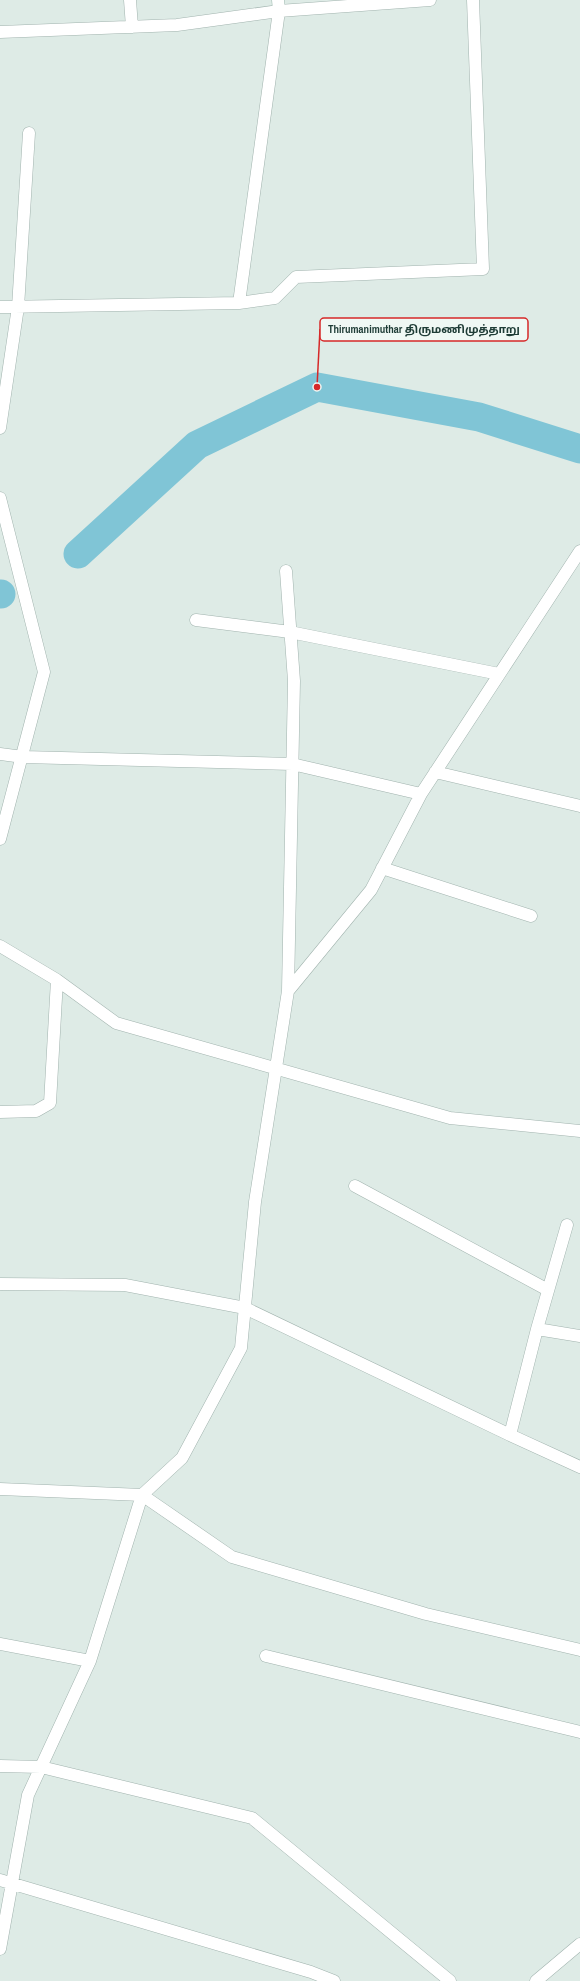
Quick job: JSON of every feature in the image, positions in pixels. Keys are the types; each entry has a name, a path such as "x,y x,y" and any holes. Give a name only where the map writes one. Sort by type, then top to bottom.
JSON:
{"street":[{"path":"130,0 132,27"},
{"path":"0,32 177,25 279,6 430,0"},
{"path":"0,307 239,303 275,298 296,277 483,269 473,0"},
{"path":"239,303 279,6"},
{"path":"0,428 18,307 29,133"},
{"path":"0,498 44,672 23,757 0,839"},
{"path":"288,991 371,890 421,794 580,551"},
{"path":"0,1949 6,1882 28,1795 90,1661 142,1495 182,1458 241,1348 255,1202 288,991 294,681 286,571"},
{"path":"196,620 290,632 499,674"},
{"path":"0,754 23,757 292,764 421,794"},
{"path":"435,772 580,806"},
{"path":"382,868 531,916"},
{"path":"0,946 57,980 116,1023 450,1118 580,1131"},
{"path":"0,1112 36,1111 50,1103 57,980"},
{"path":"355,1186 548,1290"},
{"path":"510,1435 537,1329 567,1225"},
{"path":"0,1284 124,1285 245,1308 580,1467"},
{"path":"537,1329 580,1336"},
{"path":"0,1488 142,1495 232,1557 426,1614 580,1650"},
{"path":"0,1644 90,1661"},
{"path":"266,1656 580,1732"},
{"path":"0,1766 41,1767 252,1818 450,1981"},
{"path":"6,1882 311,1972 334,1981"},
{"path":"536,1981 580,1944"}],"waterway":[{"path":"78,554 197,445 317,387 479,417 580,449"}],"place":[{"name":"Thirumanimuthar திருமணிமுத்தாறு","path":"317,387"}]}
